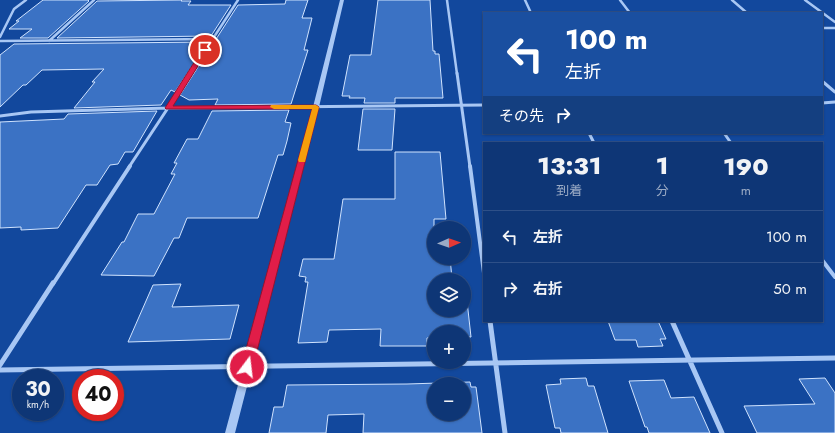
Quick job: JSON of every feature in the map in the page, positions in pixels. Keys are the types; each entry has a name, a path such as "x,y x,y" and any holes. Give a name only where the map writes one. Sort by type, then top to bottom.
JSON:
{"street":[{"path":"0,36 14,9 26,0"},
{"path":"49,41 94,0"},
{"path":"0,365 238,0"},
{"path":"230,433 316,107 342,0"},
{"path":"447,0 483,265"},
{"path":"525,0 531,12"},
{"path":"620,0 629,12"},
{"path":"732,0 746,12"},
{"path":"806,0 822,12"},
{"path":"823,13 835,22"},
{"path":"823,28 835,28"},
{"path":"0,42 213,39"},
{"path":"823,82 835,92"},
{"path":"823,103 835,102"},
{"path":"0,116 31,112 168,108 483,105"},
{"path":"823,261 835,277"},
{"path":"490,322 505,433"},
{"path":"672,322 722,433"},
{"path":"0,370 835,358"}],"building":[{"path":"43,0 89,1 48,38 20,38 32,29 9,29 19,21 16,21"},
{"path":"182,0 181,1 191,1 188,5 231,5 211,36 57,38 97,1"},
{"path":"286,0 308,0 302,18 312,18 304,50 308,50 291,104 215,105 218,99 189,100 180,95 238,5 285,4"},
{"path":"378,0 430,0 433,51 435,51 435,54 439,54 443,98 395,98 395,103 364,103 365,98 349,98 350,96 342,96 350,55 371,55"},
{"path":"208,42 175,92 171,90 161,105 74,108 95,82 92,82 104,69 42,70 26,85 23,85 0,107 0,55 14,44"},
{"path":"363,109 395,109 392,150 358,150"},
{"path":"289,110 285,122 291,123 283,155 278,155 258,218 187,218 179,238 174,238 154,276 101,275 122,242 124,242 138,214 154,214 175,174 171,174 177,163 174,163 187,139 198,139 212,111"},
{"path":"157,111 133,152 125,152 118,164 110,165 97,185 86,185 58,228 21,230 21,227 0,228 0,122 64,119 68,114"},
{"path":"395,152 440,152 446,219 434,219 434,221 427,221 427,265 451,265 452,273 427,273 427,317 469,317 470,325 427,325 427,346 380,346 381,329 329,330 327,342 298,343 308,282 305,282 306,277 299,276 303,259 334,259 343,199 395,199"},
{"path":"181,284 172,307 239,305 230,339 128,342 153,285"},
{"path":"608,322 658,322 666,339 660,339 663,346 638,347 636,340 615,340"},
{"path":"586,378 588,386 594,386 608,433 561,433 560,428 555,428 546,385 561,384 560,379"},
{"path":"825,378 835,393 835,433 757,433 744,406 815,404 799,379"},
{"path":"664,380 671,398 694,397 710,433 649,433 647,427 645,427 629,381"},
{"path":"427,383 427,421 471,421 471,387 476,387 482,433 363,433 364,414 328,415 326,433 269,433 274,407 283,407 287,385"}],"slow traffic":[{"path":"274,107 316,107 302,160"}],"route":[{"path":"205,50 168,108 316,107 247,367"}]}
